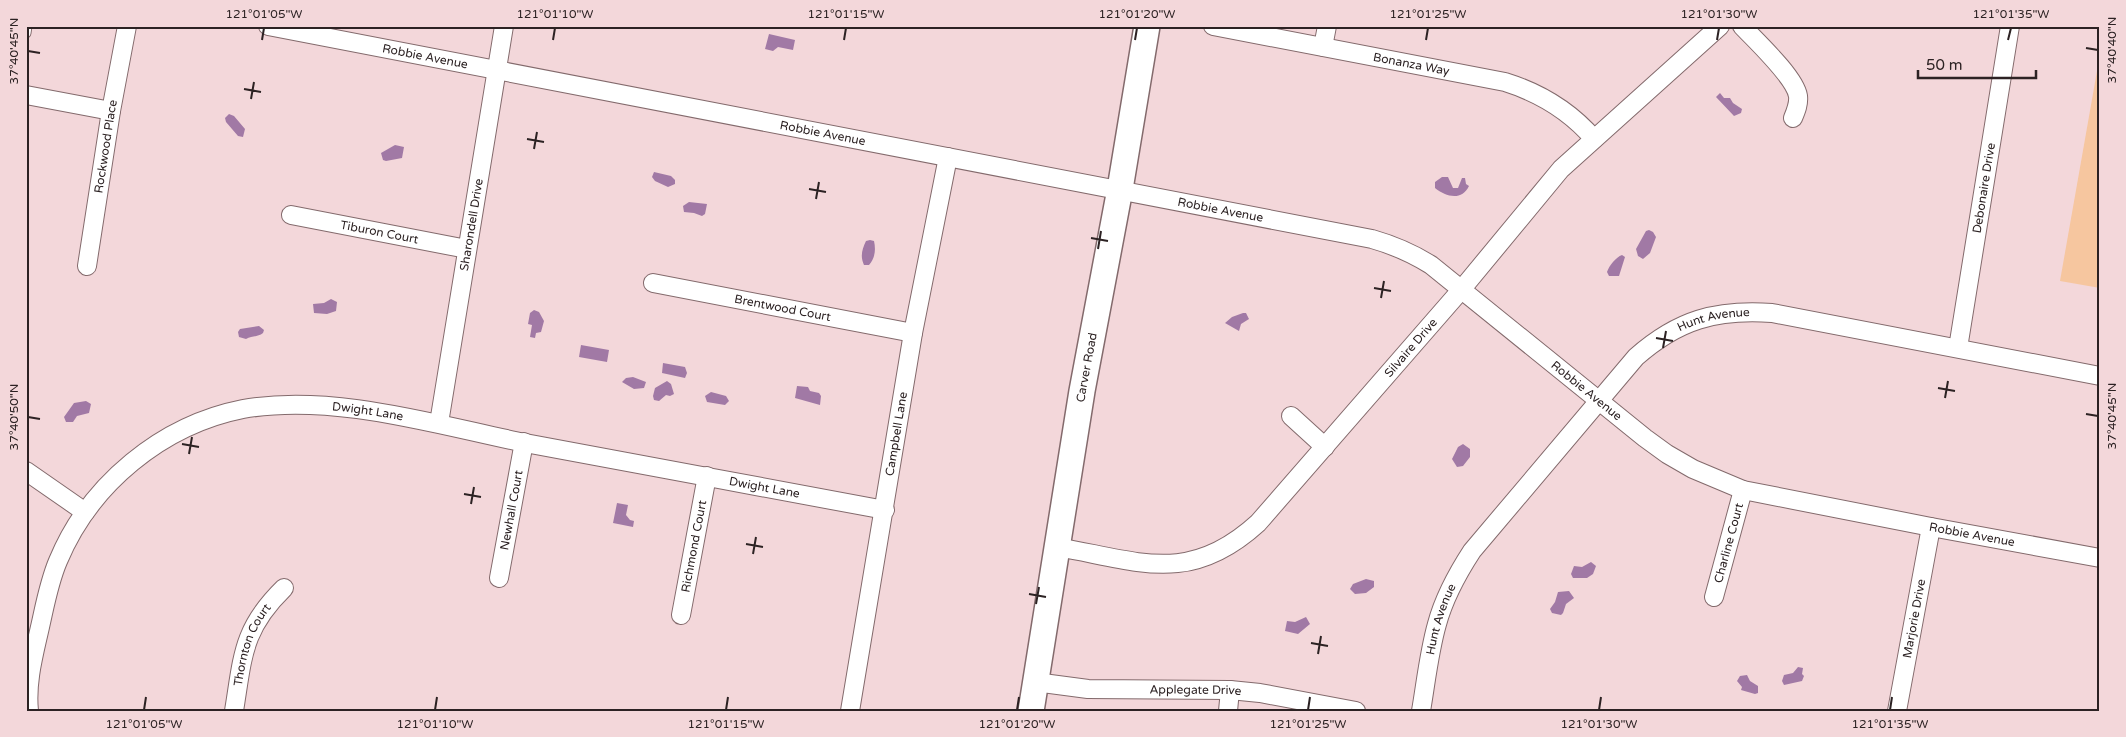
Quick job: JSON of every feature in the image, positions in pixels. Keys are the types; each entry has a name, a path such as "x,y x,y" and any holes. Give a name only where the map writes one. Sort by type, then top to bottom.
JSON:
{"street":[{"name":"Rockwood Place","path":"87,266 111,111 127,26"},
{"name":"Robbie Avenue","path":"268,26 1120,189 1392,244 1412,253 1430,265 1667,454 1693,469 1743,490 1931,528 2100,558"},
{"name":"Sharondell Drive","path":"439,423 504,26"},
{"name":"Carver Road","path":"1031,711 1082,391 1120,189 1147,26"},
{"name":"Bonanza Way","path":"1214,26 1505,82 1544,97 1568,114 1594,139"},
{"path":"1323,47 1327,26"},
{"name":"Silvaire Drive","path":"1057,547 1162,565 1183,564 1203,559 1220,552 1240,540 1258,523 1325,447 1461,290 1561,170 1720,26"},
{"path":"1742,26 1786,73 1798,95 1797,108 1793,118"},
{"name":"Debonaire Drive","path":"1958,348 2010,26"},
{"path":"26,95 111,111"},
{"name":"Campbell Lane","path":"850,711 885,510 913,332 948,157"},
{"name":"Tiburon Court","path":"291,216 468,249"},
{"name":"Brentwood Court","path":"653,283 913,332"},
{"name":"Hunt Avenue","path":"1421,711 1437,624 1446,598 1459,571 1472,551 1636,357 1653,342 1692,321 1719,314 1744,311 1772,313 2100,376"},
{"name":"Dwight Lane","path":"28,711 30,657 48,590 58,561 85,512 103,490 128,465 156,444 208,419 242,410 309,404 439,423 524,442 885,510"},
{"path":"1291,416 1325,447"},
{"name":"Newhall Court","path":"499,578 524,442"},
{"path":"26,471 85,512"},
{"name":"Richmond Court","path":"682,615 707,476"},
{"name":"Charline Court","path":"1714,597 1743,490"},
{"name":"Marjorie Drive","path":"1897,711 1931,528"},
{"name":"Thornton Court","path":"234,711 244,649 251,630 261,612 284,588"},
{"name":"Applegate Drive","path":"1035,682 1088,689 1230,690 1260,693 1356,711"},
{"path":"1228,711 1230,690"}],"lane":[{"path":"26,33 27,26"}],"shaded area":[{"path":"769,34 795,40 793,50 778,47 773,51 765,49"},
{"path":"2100,54 2100,288 2060,281"},
{"path":"1720,93 1724,98 1730,98 1733,103 1742,109 1741,113 1734,116 1716,97"},
{"path":"229,114 234,116 245,129 243,137 238,136 226,122 225,118"},
{"path":"395,145 404,147 402,158 383,160 381,153"},
{"path":"654,172 671,176 675,180 675,184 668,187 655,181 652,177"},
{"path":"1442,177 1448,177 1453,188 1458,188 1462,178 1465,178 1466,184 1469,186 1466,191 1458,196 1444,194 1435,188 1435,182"},
{"path":"689,202 707,204 705,214 702,216 684,212 683,206"},
{"path":"1649,230 1656,237 1650,253 1643,259 1638,256 1636,249 1646,231"},
{"path":"866,241 874,241 873,260 869,265 864,265 862,259 863,250"},
{"path":"1622,255 1625,257 1619,276 1609,276 1607,272 1609,267"},
{"path":"331,299 337,302 336,311 327,314 314,313 313,304 324,303"},
{"path":"534,310 539,312 544,321 541,332 536,333 535,338 530,337 532,325 528,324 530,313"},
{"path":"1246,313 1249,319 1241,324 1239,331 1225,323 1232,317"},
{"path":"259,326 264,330 263,333 246,339 239,337 238,332 240,329"},
{"path":"581,345 609,350 607,362 579,357"},
{"path":"663,363 685,367 687,373 685,378 662,373"},
{"path":"633,377 646,382 644,388 634,389 622,382 626,378"},
{"path":"667,381 671,384 674,394 666,395 659,401 654,400 655,388"},
{"path":"797,386 808,387 810,391 819,393 821,396 820,405 795,398"},
{"path":"711,392 726,396 729,401 725,405 707,402 705,396"},
{"path":"86,401 91,404 89,413 77,416 73,422 66,422 64,417 74,403"},
{"path":"1463,444 1470,449 1470,457 1463,466 1457,467 1452,459 1458,447"},
{"path":"617,503 628,505 626,515 630,520 634,521 633,527 613,523"},
{"path":"1591,562 1596,566 1593,574 1587,578 1573,578 1571,574 1574,566 1582,567"},
{"path":"1366,579 1374,581 1374,587 1366,593 1355,594 1350,589 1353,584"},
{"path":"1569,591 1574,598 1566,604 1563,613 1561,615 1552,613 1550,609 1555,602 1558,592"},
{"path":"1306,617 1310,624 1298,634 1285,631 1287,621 1295,622"},
{"path":"1798,667 1803,668 1802,674 1804,676 1802,681 1784,685 1782,681 1784,675 1793,673"},
{"path":"1747,675 1750,681 1758,686 1758,693 1755,694 1741,690 1742,687 1737,681 1740,676"}]}
